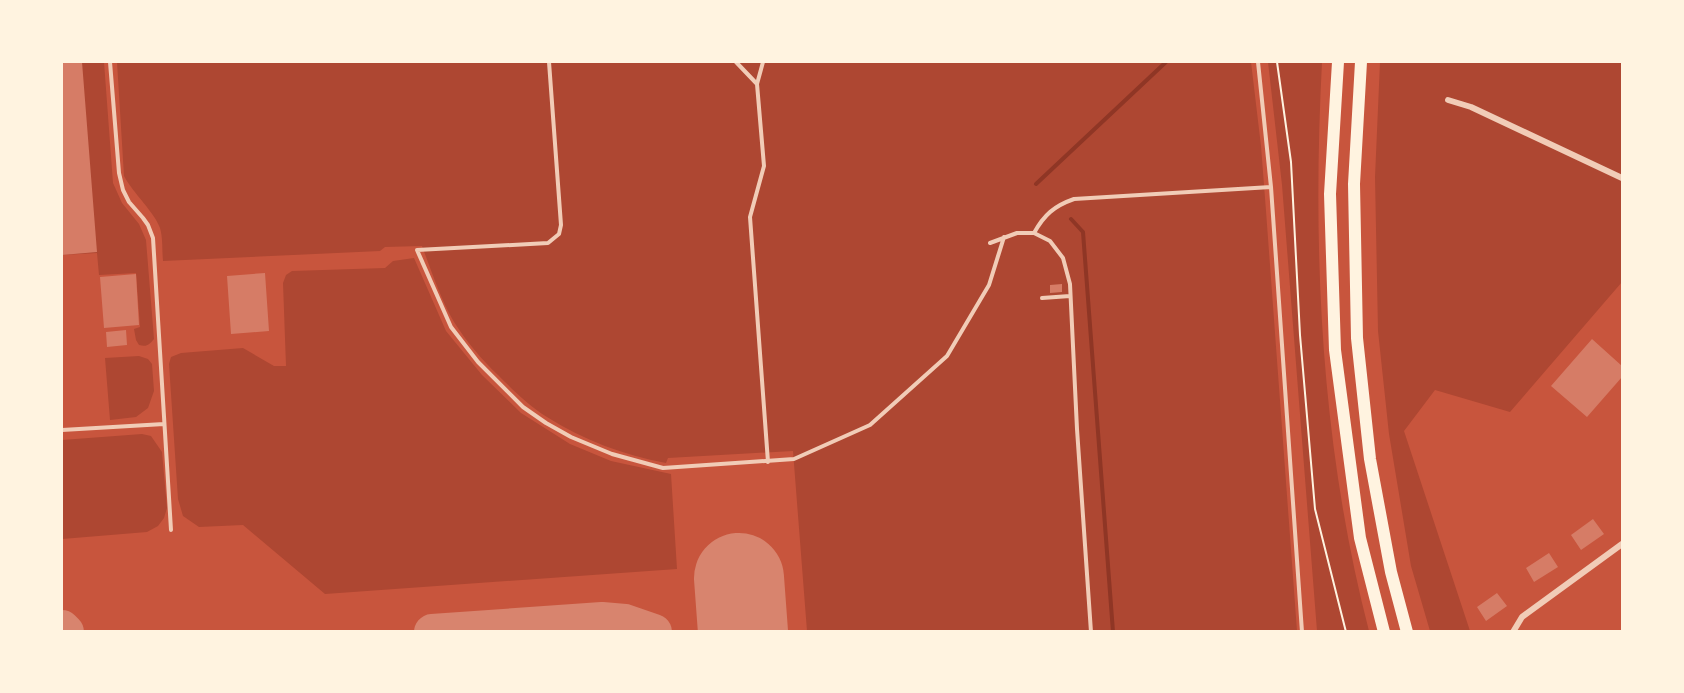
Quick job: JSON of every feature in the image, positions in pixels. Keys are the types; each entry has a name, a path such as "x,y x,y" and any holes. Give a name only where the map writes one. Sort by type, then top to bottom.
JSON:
{"main road":[{"path":"1338,62 1330,194 1335,350 1360,538 1384,632"},
{"path":"1361,62 1354,184 1358,338 1370,459 1391,572 1407,632"}],"street":[{"path":"1448,100 1471,107 1623,178"},
{"path":"1513,632 1522,617 1623,544"}],"lane":[{"path":"110,62 118,173 129,202 148,225 153,238 171,530"},
{"path":"549,62 561,225 559,234 548,243 417,250 451,327 478,362 523,407 546,423 571,437 612,454 663,468 794,459 870,424 947,356 990,285 1004,237"},
{"path":"736,62 757,84"},
{"path":"763,62 757,84 764,166 750,217 768,462"},
{"path":"1258,62 1271,187 1302,632"},
{"path":"1034,233 1042,218 1061,203 1074,199 1271,187"},
{"path":"990,243 1017,232 1034,233 1050,241 1063,258 1070,284 1091,632"},
{"path":"1041,298 1070,296"},
{"path":"62,430 164,424"}],"path":[{"path":"1277,62 1291,162 1300,335 1315,510 1346,632"}],"shaded area":[{"path":"62,62 104,62 113,183 122,203 139,224 146,240 154,339 146,346 139,345 134,329 140,327 136,273 99,275 97,253 62,255"},
{"path":"117,62 1251,62 1261,146 1297,631 807,631 793,451 668,458 666,463 604,446 575,433 540,413 521,398 469,343 445,304 422,246 385,247 380,251 163,261 160,228 124,176"},
{"path":"1268,62 1322,62 1318,205 1324,349 1330,420 1340,491 1369,631 1317,631 1282,185"},
{"path":"1380,62 1622,62 1622,282 1510,412 1435,390 1404,431 1470,631 1430,631 1411,566 1389,434 1378,331 1375,177"},
{"path":"414,258 446,331 482,375 521,413 570,444 611,461 671,474 677,569 325,594 243,525 199,527 183,516 178,499 169,364 171,357 181,353 243,348 274,366 286,366 283,283 286,275 292,271 385,268 393,261"},
{"path":"139,356 148,359 152,364 154,391 148,408 136,417 110,420 105,358"},
{"path":"142,434 151,436 162,452 167,508 158,526 147,532 62,539 62,440"}],"building":[{"path":"62,62 82,62 97,252 62,255"},
{"path":"265,273 269,331 231,334 227,276"},
{"path":"136,274 139,325 104,328 100,277"},
{"path":"1062,284 1062,292 1050,293 1050,285"},
{"path":"126,330 127,345 107,347 106,332"},
{"path":"1592,339 1622,366 1622,377 1587,417 1551,386"},
{"path":"1593,519 1604,534 1581,550 1571,535"},
{"path":"1549,553 1558,567 1534,582 1526,568"},
{"path":"1497,593 1507,606 1486,621 1477,607"}],"waterway":[{"path":"1036,184 1166,62"},
{"path":"1071,219 1083,232 1113,632"}],"taxiway":[{"path":"432,632 602,620 625,622 654,632"},
{"path":"62,628 66,632"}],"runway":[{"path":"739,578 743,632"}]}
